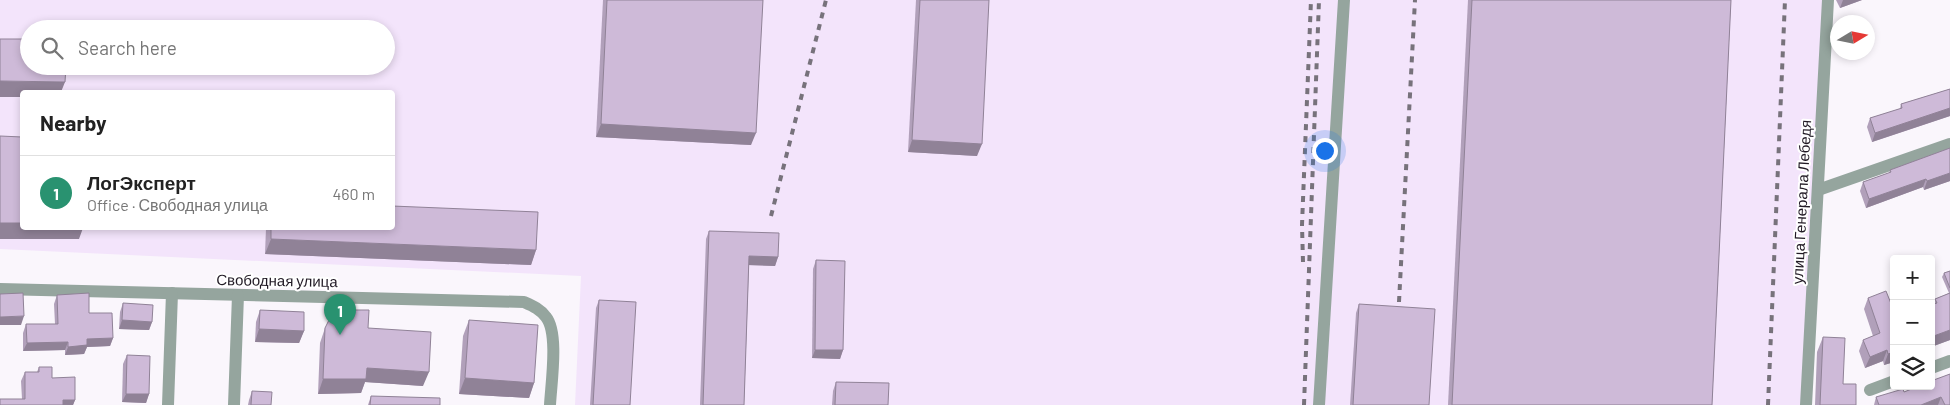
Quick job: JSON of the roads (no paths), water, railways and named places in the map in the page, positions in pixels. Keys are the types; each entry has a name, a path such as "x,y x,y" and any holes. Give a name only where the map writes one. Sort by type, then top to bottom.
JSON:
{"street":[{"path":"1319,405 1344,0"},
{"name":"улица Генерала Лебедя","path":"1806,405 1828,0"},
{"path":"1818,190 1950,144"},
{"name":"Свободная улица","path":"0,289 524,302 538,309 548,318 554,332 550,405"},
{"path":"168,405 172,294"},
{"path":"234,405 238,295"},
{"path":"1935,367 1950,361"},
{"path":"1870,390 1890,382"}],"railway":[{"path":"771,216 826,0"},
{"path":"1303,262 1302,225 1311,0"},
{"path":"1304,405 1319,0"},
{"path":"1399,302 1415,0"},
{"path":"1768,405 1785,0"}],"place":[{"name":"ЛогЭксперт","path":"340,335"}]}
